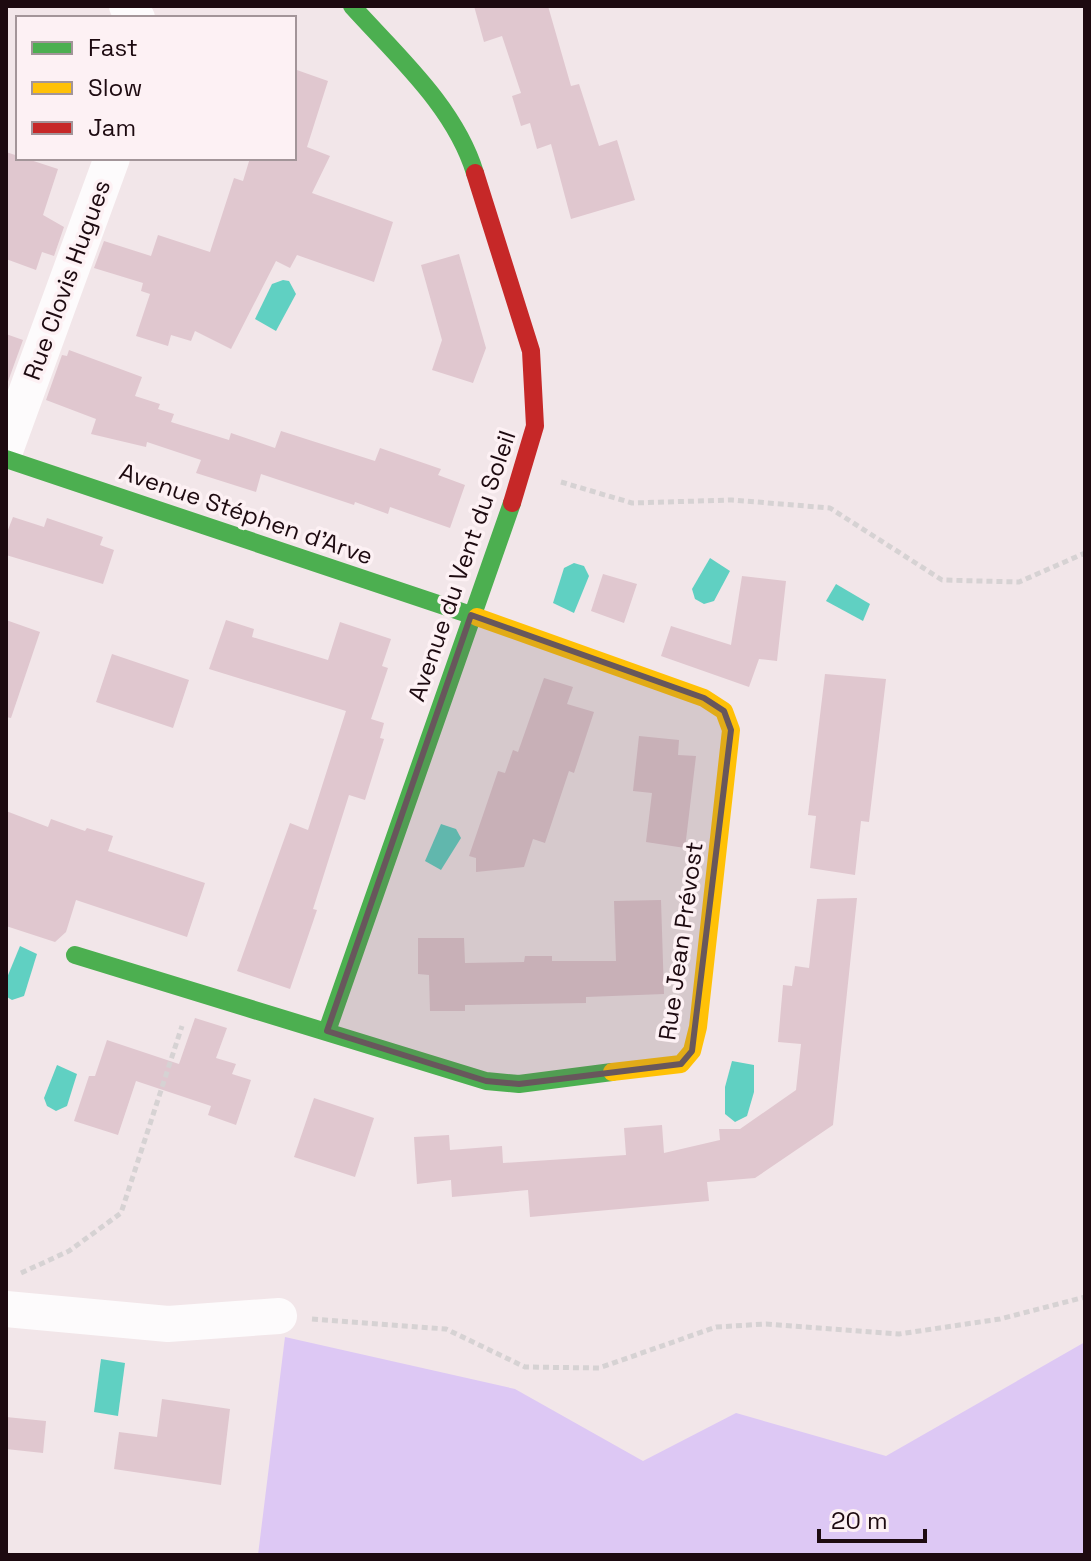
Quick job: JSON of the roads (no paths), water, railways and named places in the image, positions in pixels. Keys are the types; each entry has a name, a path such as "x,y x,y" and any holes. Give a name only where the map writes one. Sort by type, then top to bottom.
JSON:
{"street":[{"name":"Avenue du Vent du Soleil","path":"327,1031 471,615 524,472 535,426 531,351 470,156 433,96 352,6"},
{"name":"Rue Clovis Hugues","path":"6,448 111,160"},
{"name":"Avenue Stéphen d'Arve","path":"6,459 471,615"},
{"name":"Rue Jean Prévost","path":"75,955 501,1083 681,1064 692,1051 731,754 731,730 724,711 704,698 471,615"},
{"path":"6,1309 168,1324 279,1316"}]}
